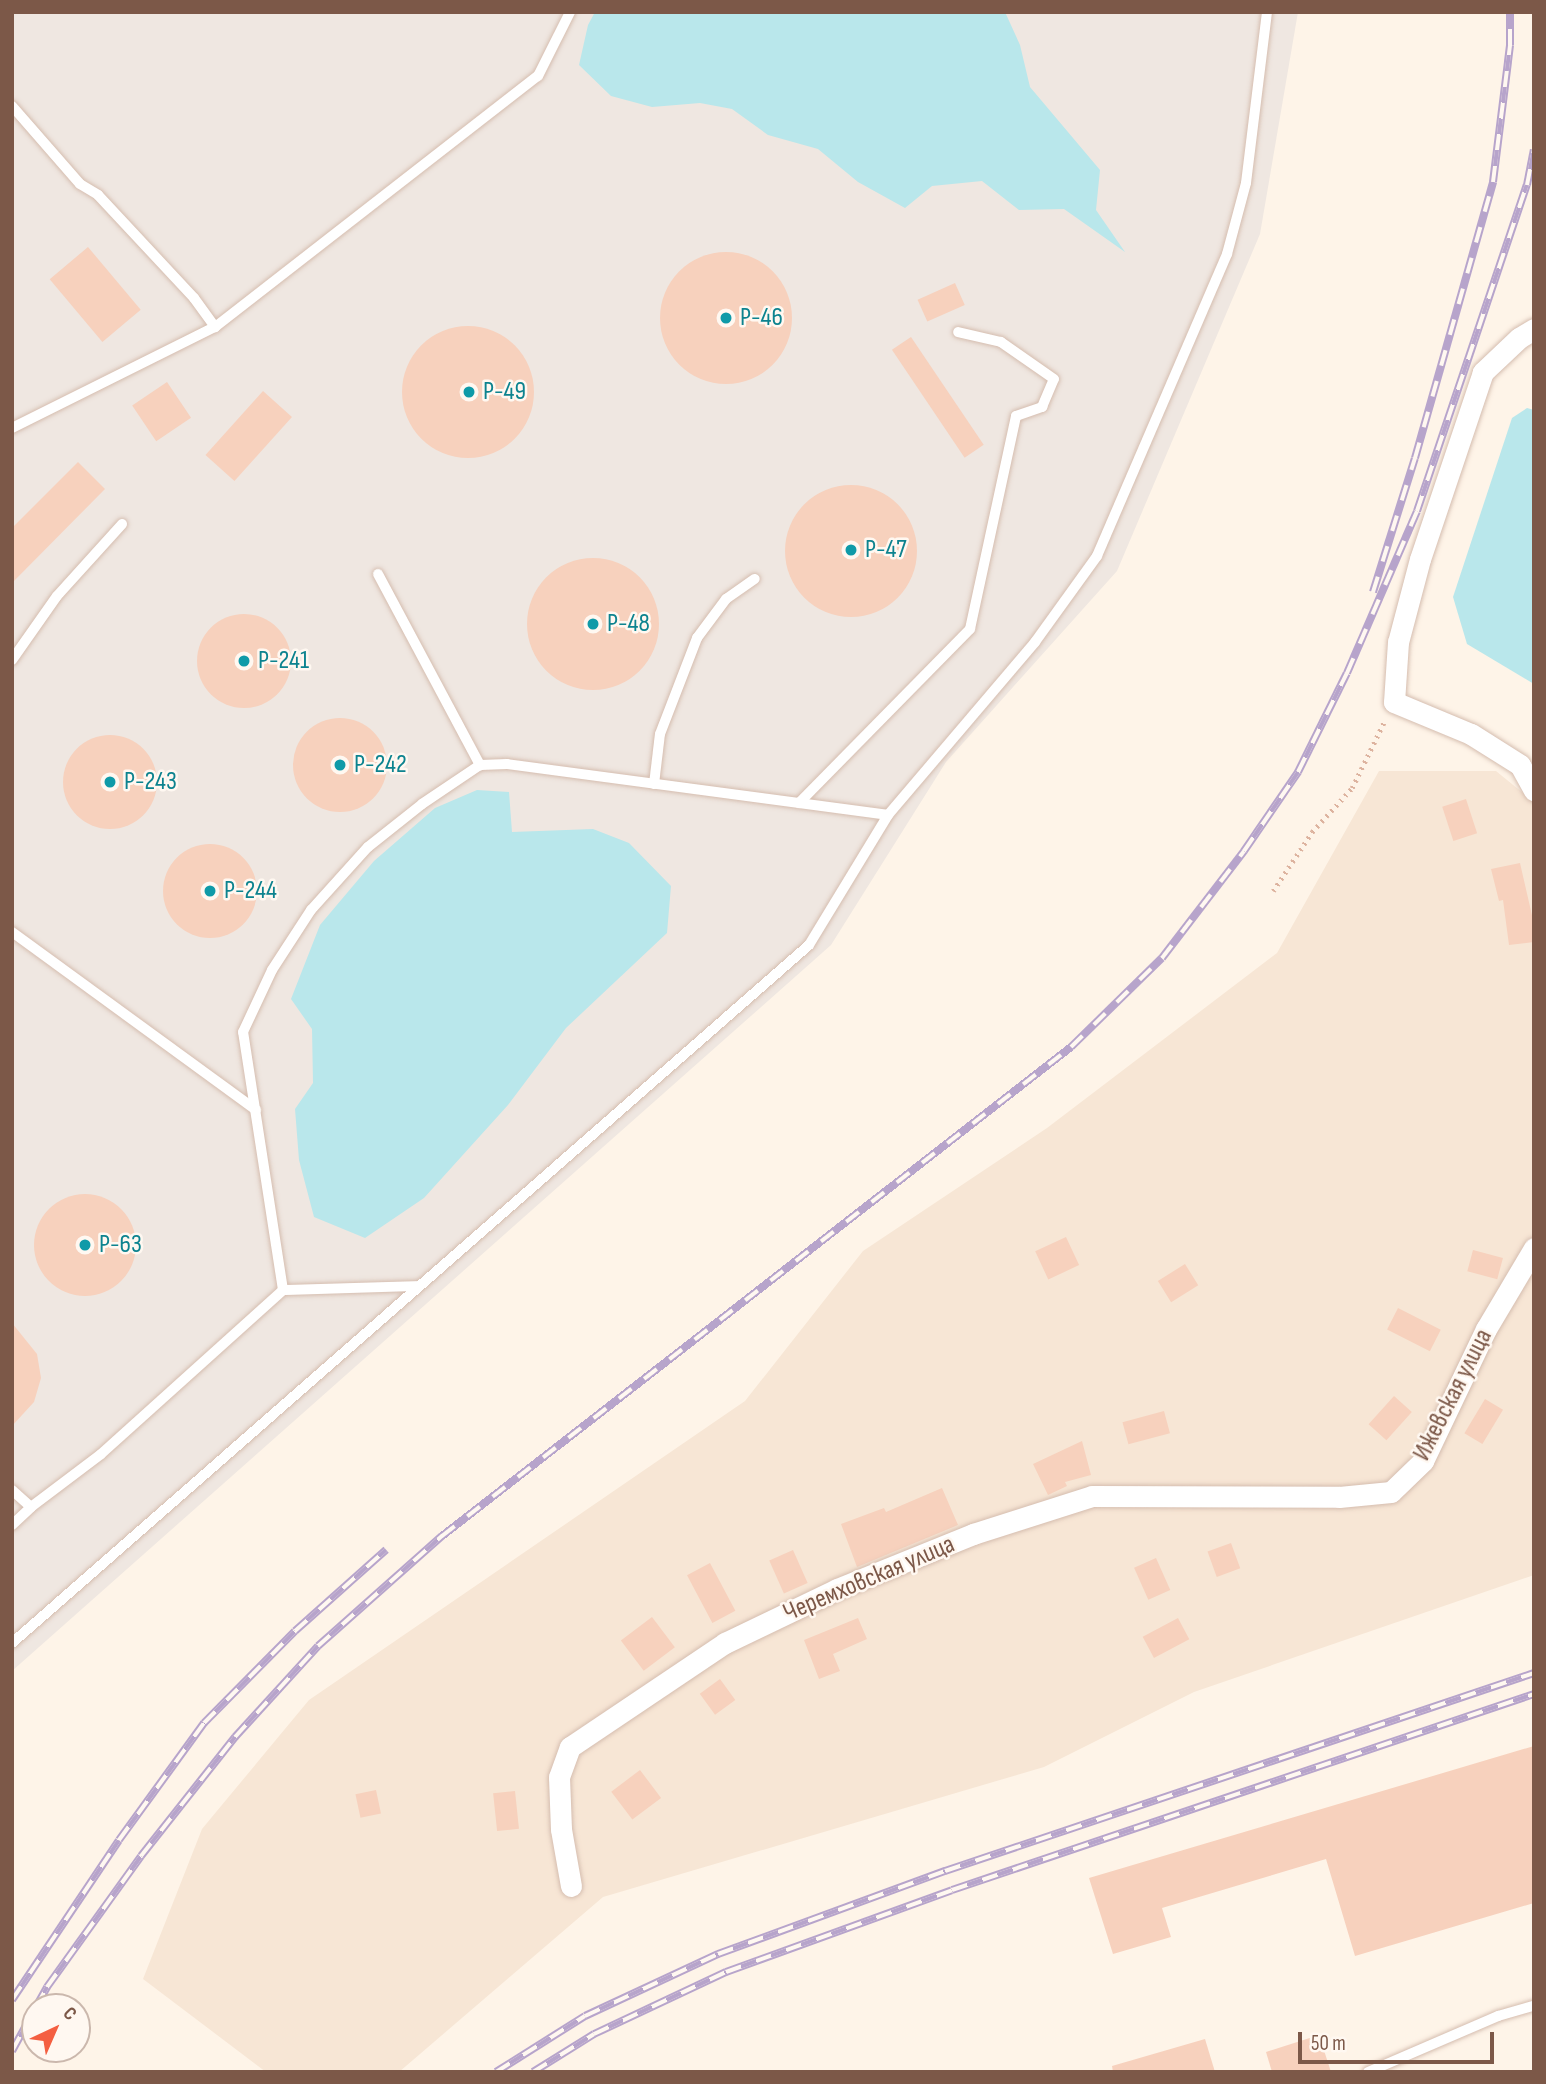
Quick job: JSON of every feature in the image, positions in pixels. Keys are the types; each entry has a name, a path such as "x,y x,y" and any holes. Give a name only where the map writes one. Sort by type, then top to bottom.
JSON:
{"street":[{"path":"1534,329 1519,338 1483,372 1420,559 1398,642 1394,702 1471,734 1520,765 1534,790"},
{"name":"Ижевская улица","path":"1339,1497 1391,1492 1423,1461 1486,1329 1534,1248"},
{"name":"Черемховская улица","path":"570,1885 561,1829 559,1777 570,1747 725,1643 837,1589 960,1539 1091,1496 1339,1497"}],"lane":[{"path":"12,428 215,327 538,76 570,12"},
{"path":"12,1643 809,946 888,814 1035,642 1097,556 1227,254 1246,183 1267,12"},
{"path":"12,106 80,184 97,195 194,298 215,327"},
{"path":"799,803 971,629 1016,416 1042,407 1054,379 1001,342 958,332"},
{"path":"12,660 57,596 122,524"},
{"path":"378,575 480,765"},
{"path":"654,783 660,734 696,638 726,599 755,579"},
{"path":"283,1290 243,1032 272,970 311,909 368,847 422,804 480,765 507,764 888,814"},
{"path":"12,932 256,1110"},
{"path":"12,1525 31,1507 101,1454 283,1290 418,1286"},
{"path":"12,1490 31,1507"},
{"path":"1368,2072 1498,2016 1534,2006"}],"path":[{"path":"1273,891 1312,832 1352,788 1394,702"}],"shaded area":[{"path":"12,12 1298,12 1260,234 1117,571 946,762 831,945 12,1671"},
{"path":"1379,771 1496,771 1534,802 1534,1575 1194,1692 1044,1767 603,1897 399,2072 266,2072 143,1979 202,1829 309,1700 745,1401 863,1251 1047,1128 1277,953"}],"water":[{"path":"595,12 1005,12 1020,45 1030,87 1100,170 1096,210 1125,252 1064,209 1019,210 982,181 932,186 905,208 858,182 818,149 768,135 732,109 700,103 652,107 611,96 579,65 588,25"},
{"path":"1527,408 1534,410 1534,684 1467,644 1453,597 1512,418"},
{"path":"477,790 509,792 512,832 593,829 629,843 671,886 667,933 566,1028 508,1105 424,1198 365,1238 314,1217 299,1160 295,1109 313,1083 312,1029 291,999 320,925 374,861 435,808"}],"building":[{"path":"88,247 141,310 102,342 50,279"},
{"name":"Р-46","path":"726,252 751,257 773,271 787,293 792,318 787,343 773,365 751,379 726,384 701,379 679,365 665,343 660,318 665,293 679,271 701,257"},
{"path":"955,283 965,305 927,322 918,300"},
{"name":"Р-49","path":"468,326 493,331 515,345 529,367 534,392 529,417 515,439 493,453 468,458 443,453 421,439 407,417 402,392 407,367 421,345 443,331"},
{"path":"911,337 984,445 965,458 892,350"},
{"path":"167,382 191,418 156,441 132,405"},
{"path":"263,391 292,417 234,481 205,455"},
{"path":"78,462 105,489 12,583 12,528"},
{"name":"Р-47","path":"851,485 876,490 898,504 912,526 917,551 912,576 898,598 876,612 851,617 826,612 804,598 790,576 785,551 790,526 804,504 826,490"},
{"name":"Р-48","path":"593,558 618,563 640,577 654,599 659,624 654,649 640,671 618,685 593,690 568,685 546,671 532,649 527,624 532,599 546,577 568,563"},
{"name":"Р-241","path":"244,614 262,618 277,628 287,643 291,661 287,679 277,694 262,704 244,708 226,704 211,694 201,679 197,661 201,643 211,628 226,618"},
{"name":"Р-242","path":"340,718 358,722 373,732 383,747 387,765 383,783 373,798 358,808 340,812 322,808 307,798 297,783 293,765 297,747 307,732 322,722"},
{"name":"Р-243","path":"110,735 128,739 143,749 153,764 157,782 153,800 143,815 128,825 110,829 92,825 77,815 67,800 63,782 67,764 77,749 92,739"},
{"path":"1466,799 1477,833 1453,841 1442,807"},
{"name":"Р-244","path":"210,844 228,848 243,858 253,873 257,891 253,909 243,924 228,934 210,938 192,934 177,924 167,909 163,891 167,873 177,858 192,848"},
{"path":"1520,863 1534,924 1534,942 1509,945 1503,900 1499,901 1491,869"},
{"name":"Р-63","path":"85,1194 105,1198 121,1209 132,1225 136,1245 132,1265 121,1281 105,1292 85,1296 65,1292 49,1281 38,1265 34,1245 38,1225 49,1209 65,1198"},
{"path":"1066,1237 1079,1265 1048,1279 1035,1251"},
{"path":"1473,1250 1503,1258 1497,1279 1467,1271"},
{"path":"1185,1264 1198,1285 1171,1302 1158,1281"},
{"path":"1398,1308 1441,1330 1430,1351 1387,1329"},
{"path":"12,1323 37,1354 41,1378 34,1402 12,1426"},
{"path":"1394,1396 1412,1412 1386,1440 1369,1424"},
{"path":"1485,1399 1503,1410 1482,1444 1464,1433"},
{"path":"1164,1411 1170,1433 1128,1444 1122,1422"},
{"path":"1082,1441 1091,1475 1065,1482 1067,1486 1048,1495 1033,1464"},
{"path":"942,1488 958,1525 857,1567 841,1524 884,1508 886,1512"},
{"path":"1231,1543 1240,1568 1217,1577 1208,1552"},
{"path":"793,1550 808,1583 784,1593 769,1561"},
{"path":"1156,1558 1170,1590 1148,1600 1134,1568"},
{"path":"710,1563 735,1611 712,1623 687,1575"},
{"path":"652,1617 675,1647 644,1671 621,1640"},
{"path":"858,1618 867,1639 833,1654 840,1671 819,1679 804,1640"},
{"path":"1178,1618 1189,1639 1154,1658 1143,1637"},
{"path":"720,1679 735,1700 715,1715 700,1694"},
{"path":"1534,1746 1534,1903 1355,1956 1326,1859 1162,1908 1171,1937 1113,1954 1089,1878"},
{"path":"640,1770 661,1798 632,1820 611,1792"},
{"path":"376,1790 381,1813 360,1818 355,1794"},
{"path":"515,1791 519,1829 497,1831 493,1793"},
{"path":"1319,2035 1331,2072 1272,2072 1266,2052"},
{"path":"1205,2039 1215,2072 1113,2072 1112,2066"}],"railway":[{"path":"1373,592 1415,458 1493,182 1510,45 1510,12"},
{"path":"44,1993 141,1856 235,1737 318,1646 442,1536 1071,1047 1162,958 1244,851 1298,772 1347,673 1417,511 1527,185 1534,150"},
{"path":"12,2000 119,1840 204,1723 295,1631 386,1550"},
{"path":"496,2072 585,2016 718,1954 945,1871 1534,1673"},
{"path":"533,2072 594,2034 726,1972 952,1890 1534,1694"},
{"path":"12,2051 21,2035"}],"place":[{"name":"Р-46","path":"726,318"},
{"name":"Р-49","path":"469,392"},
{"name":"Р-47","path":"851,550"},
{"name":"Р-48","path":"593,624"},
{"name":"Р-241","path":"244,661"},
{"name":"Р-242","path":"340,765"},
{"name":"Р-243","path":"110,782"},
{"name":"Р-244","path":"210,891"},
{"name":"Р-63","path":"85,1245"}]}
